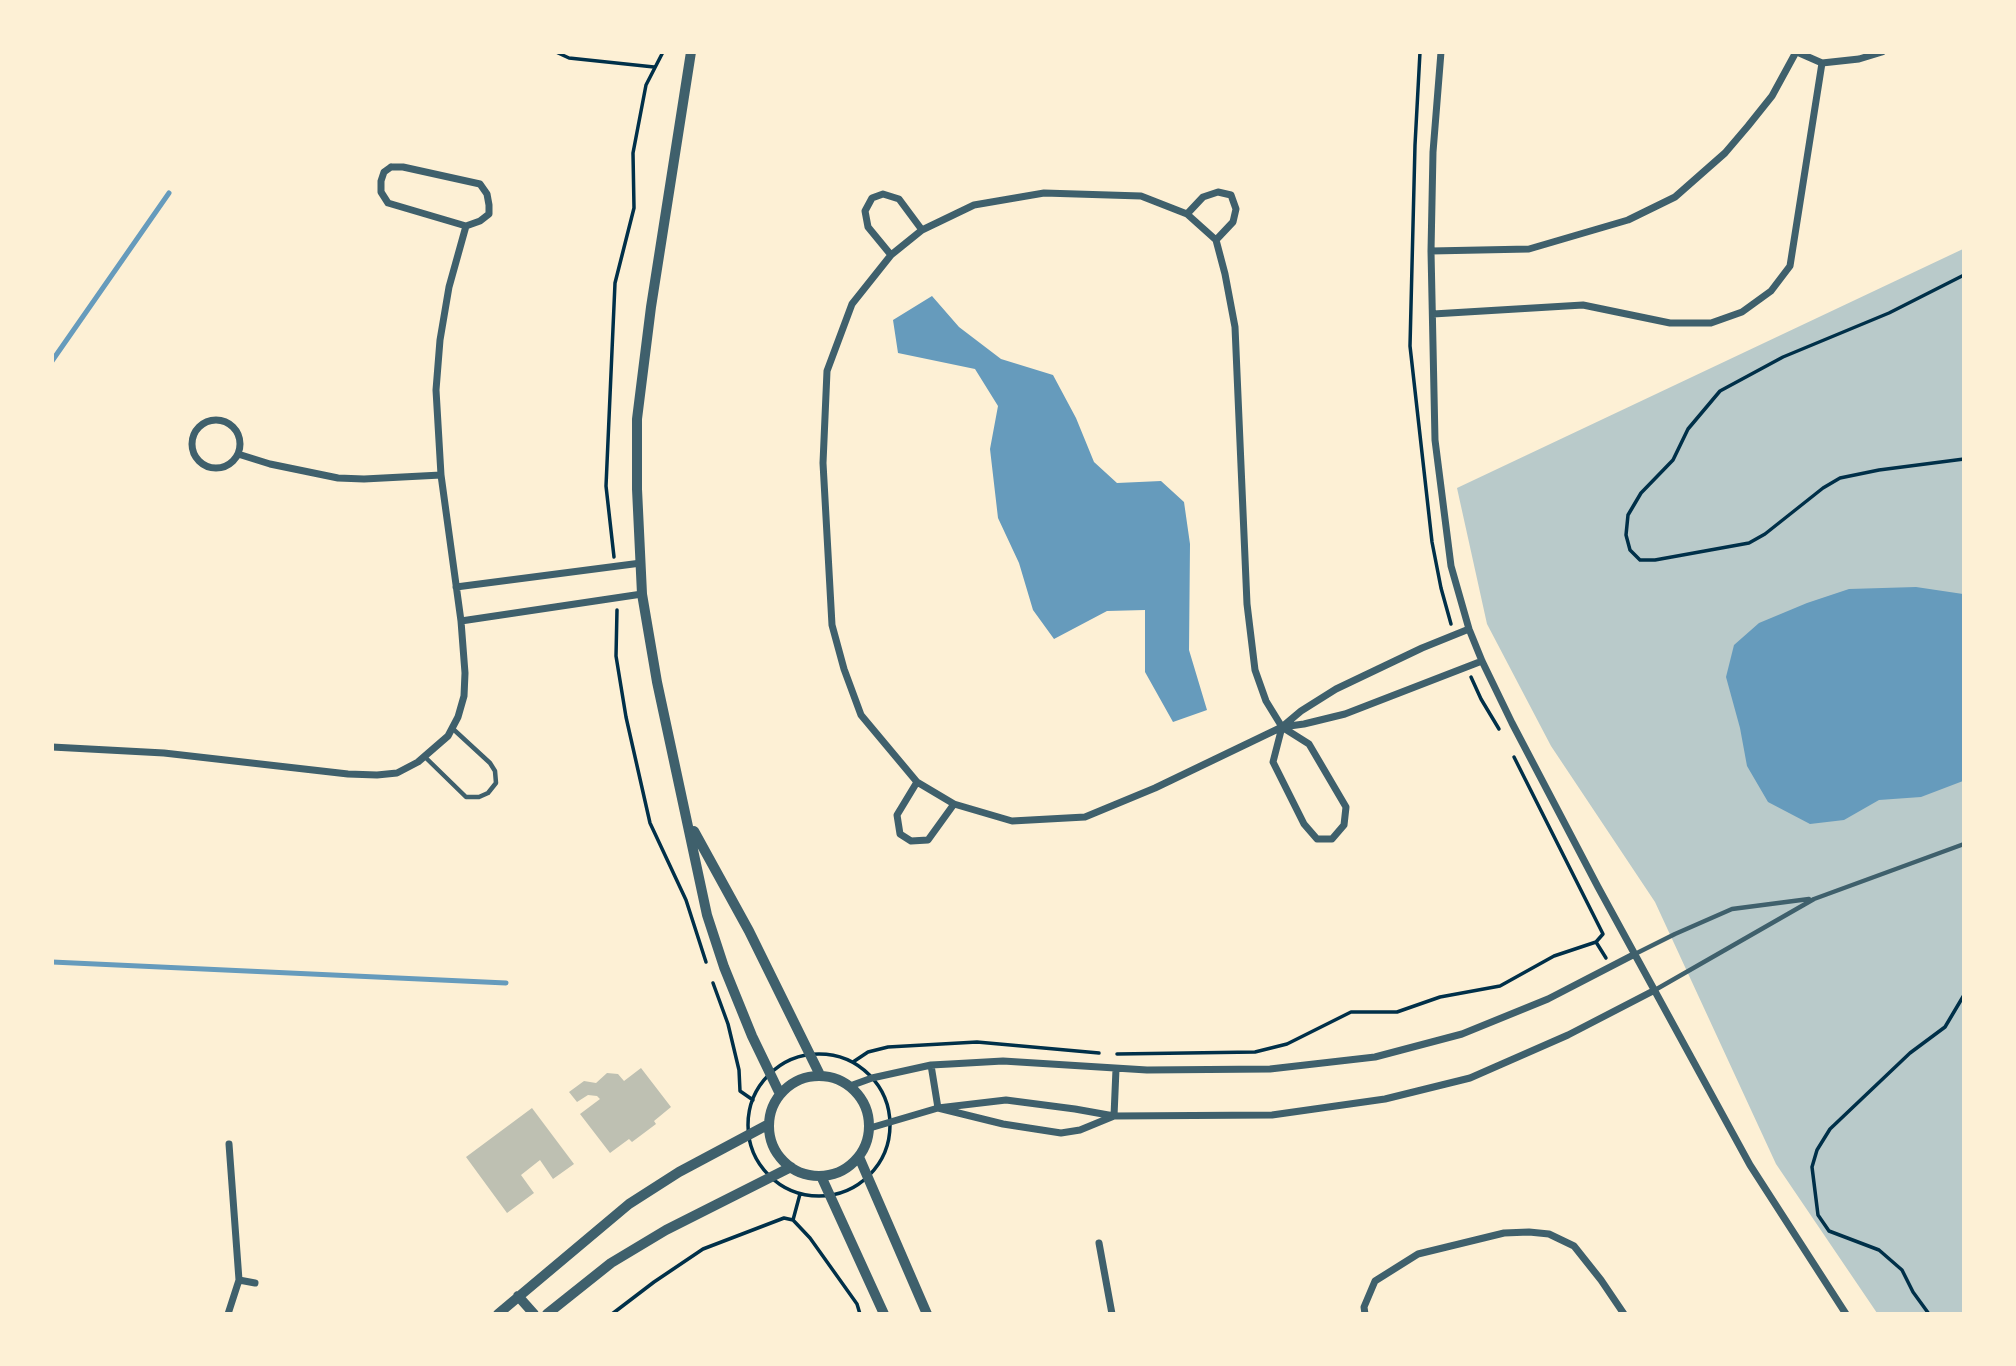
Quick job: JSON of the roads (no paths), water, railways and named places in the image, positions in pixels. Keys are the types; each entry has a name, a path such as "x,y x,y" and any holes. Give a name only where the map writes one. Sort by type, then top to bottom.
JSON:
{"street":[{"path":"691,52 651,307 637,419 642,594 657,682 707,915 752,1036 780,1094"},
{"path":"1441,52 1433,152 1431,251 1435,440 1451,566 1469,629 1512,723 1750,1165 1846,1314"},
{"path":"1431,251 1529,249 1628,220 1675,197 1725,153 1772,96 1797,52 1822,63 1860,59 1882,52"},
{"path":"1433,314 1583,305 1670,323 1711,323 1742,312 1771,291 1790,265 1822,63"},
{"path":"391,167 403,167 480,184 487,194 489,214 466,226 388,203 381,192 384,172 391,167"},
{"path":"1187,214 1203,197 1218,192 1231,195 1236,209 1233,222 1216,240"},
{"path":"1282,727 1273,762 1304,824 1317,839 1332,839 1344,825 1346,807 1309,744 1282,727 1266,701 1255,670 1247,604 1235,327 1216,240 1187,214 1141,196 1044,193 974,205 922,230 891,254 852,304 827,371 823,463 832,625 844,669 861,716 917,782 954,804 1012,821 1085,817 1156,788 1282,727 1301,711 1336,689 1469,629"},
{"path":"891,254 868,227 865,211 872,198 883,194 899,200 922,230"},
{"path":"52,747 164,753 377,775 397,773 418,762 448,736 458,717 464,696 465,673 461,621 437,437 436,390 440,340 449,287 466,226"},
{"path":"209,420 225,421 237,431 240,438 238,454 227,465 219,468 204,465 194,453 193,437 202,424 209,420"},
{"path":"238,454 270,464 338,478 441,475"},
{"path":"456,587 641,563"},
{"path":"461,621 642,594"},
{"path":"1282,727 1345,714 1482,661"},
{"path":"917,782 897,815 900,834 911,841 928,840 954,804"},
{"path":"688,819 749,931 820,1075"},
{"path":"850,1086 872,1078 931,1065 1003,1061 1147,1070 1270,1069 1375,1057 1462,1034 1548,999 1635,954"},
{"path":"870,1128 939,1108 1006,1100 1114,1116 1272,1115 1385,1099 1470,1078 1568,1035 1655,990"},
{"path":"931,1065 939,1108"},
{"path":"1114,1116 1116,1069"},
{"path":"820,1075 835,1078 850,1086 865,1104 870,1128 859,1157 848,1167 821,1176 805,1174 791,1167 775,1148 769,1124 772,1109 780,1094 798,1080 820,1075"},
{"path":"939,1108 1003,1124 1061,1133 1080,1130 1114,1116"},
{"path":"498,1314 629,1204 679,1172 769,1124"},
{"path":"228,1314 239,1280 229,1144"},
{"path":"859,1157 927,1314"},
{"path":"547,1314 611,1264 666,1230 791,1167"},
{"path":"821,1176 884,1314"},
{"path":"1364,1314 1364,1307 1376,1281 1418,1254 1504,1233 1529,1232 1549,1234 1574,1247 1601,1279 1624,1314"},
{"path":"1098,1244 1112,1314"},
{"path":"239,1280 255,1283"},
{"path":"518,1296 534,1314"}],"lane":[{"path":"425,756 466,797 479,797 488,793 496,783 495,771 490,763 452,728"},
{"path":"1655,990 1814,899 1964,844"},
{"path":"1635,954 1732,909 1814,899"}],"water":[{"path":"932,296 959,327 1001,359 1053,375 1076,418 1094,462 1117,483 1161,481 1184,502 1190,544 1189,650 1207,710 1173,722 1145,672 1145,610 1107,611 1054,639 1033,610 1019,563 998,518 990,449 998,406 975,369 898,353 893,320"},
{"path":"1916,587 1963,594 1963,781 1921,797 1879,800 1844,820 1810,824 1768,802 1747,766 1726,677 1734,645 1759,623 1849,589"}],"waterway":[{"path":"52,361 169,193"},
{"path":"52,962 506,983"}]}
